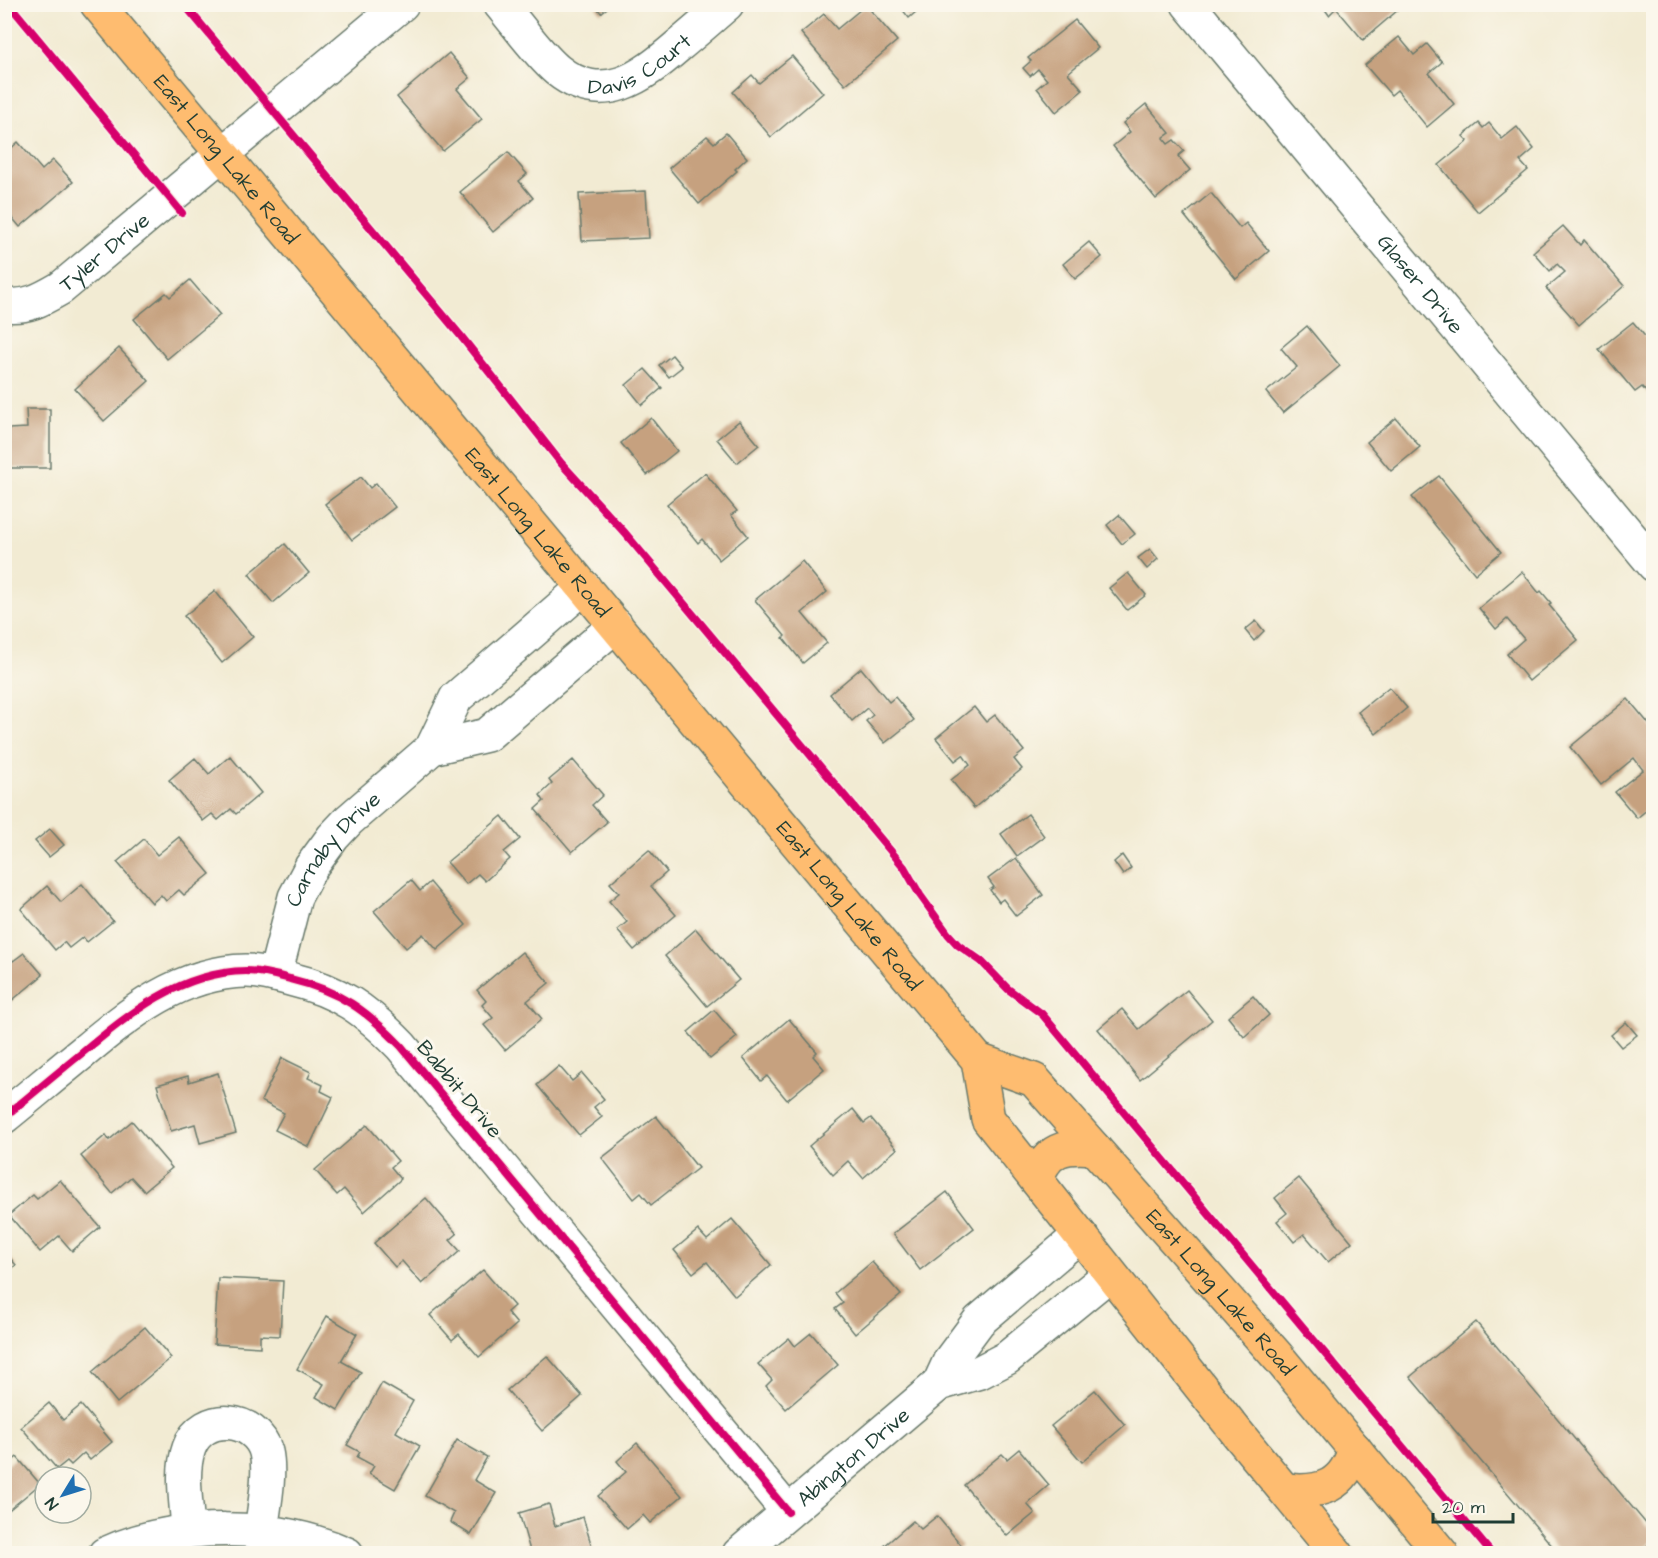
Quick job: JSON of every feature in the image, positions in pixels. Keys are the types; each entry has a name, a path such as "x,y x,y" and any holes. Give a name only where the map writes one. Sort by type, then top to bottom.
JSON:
{"main road":[{"name":"East Long Lake Road","path":"98,4 978,1060 1034,1080 1249,1324 1442,1554"},
{"path":"978,1060 988,1119 1110,1274 1337,1554"},
{"path":"1036,1179 1041,1165 1050,1155 1074,1146 1094,1148"},
{"path":"1284,1490 1312,1491 1336,1481 1345,1473 1355,1449"}],"street":[{"name":"Tyler Drive","path":"4,305 27,305 61,288 402,4"},
{"name":"Davis Court","path":"500,4 557,70 574,81 590,86 605,87 621,84 649,70 727,4"},
{"name":"Glaser Drive","path":"1188,4 1653,565"},
{"name":"Carnaby Drive","path":"275,975 295,897 311,867 333,837 349,820 432,748 456,698 584,588"},
{"name":"Carnaby Drive","path":"432,748 487,735 616,625"},
{"name":"Babbit Drive","path":"4,1117 113,1027 161,994 184,983 207,976 248,971 304,982 335,993 351,1002 381,1026 401,1046 788,1512"},
{"name":"Abington Drive","path":"939,1384 950,1360 979,1320 1080,1234"},
{"name":"Abington Drive","path":"739,1554 939,1384 981,1372 1007,1358 1110,1274"},
{"path":"188,1531 185,1483 189,1447 194,1437 204,1427 228,1422 251,1430 260,1439 265,1450 267,1462 261,1531"},
{"path":"105,1554 154,1537 188,1531 261,1531 290,1536 347,1554"}],"building":[{"path":"594,4 612,4 601,13"},
{"path":"898,4 925,4 909,18"},
{"path":"1321,4 1405,4 1363,40 1336,8 1329,15"},
{"path":"866,5 897,41 845,85 801,33 824,14 837,29"},
{"path":"1075,20 1098,48 1068,73 1083,90 1056,112 1037,88 1047,80 1038,69 1030,76 1023,68 1031,61 1028,58"},
{"path":"1399,37 1414,55 1427,44 1442,62 1429,73 1454,104 1427,127 1397,90 1391,95 1365,65"},
{"path":"449,53 470,78 457,89 482,119 443,151 397,97"},
{"path":"792,56 823,93 771,137 733,92 752,75 759,83"},
{"path":"1146,104 1170,133 1163,138 1168,144 1174,140 1184,151 1178,156 1190,170 1156,199 1113,146 1130,132 1123,123"},
{"path":"1479,123 1483,128 1489,123 1502,139 1517,127 1534,149 1520,161 1528,170 1478,212 1439,165 1468,141 1463,136"},
{"path":"726,133 747,158 735,169 737,171 699,204 669,168 707,136 714,143"},
{"path":"18,142 42,170 53,160 73,182 20,227 4,208 4,202 10,197 5,191 5,154"},
{"path":"508,152 527,174 519,181 533,198 493,232 460,192"},
{"path":"646,191 649,238 582,241 579,194"},
{"path":"1211,193 1240,228 1246,223 1269,251 1236,279 1184,215"},
{"path":"1563,226 1580,245 1584,240 1624,286 1579,325 1546,288 1565,272 1557,264 1550,271 1533,252"},
{"path":"1089,242 1102,257 1075,279 1063,264"},
{"path":"190,280 220,315 167,359 134,319 166,293 170,297"},
{"path":"1633,322 1654,347 1654,400 1642,387 1635,392 1599,349"},
{"path":"1307,326 1340,366 1283,413 1266,392 1297,367 1281,348"},
{"path":"119,348 149,381 104,421 75,389"},
{"path":"672,355 682,367 669,377 659,365"},
{"path":"645,369 662,388 642,405 626,385"},
{"path":"4,409 8,409 8,429 27,428 26,409 50,409 50,468 4,468"},
{"path":"651,418 677,451 647,475 621,443"},
{"path":"1396,418 1420,447 1391,471 1367,442"},
{"path":"739,421 759,445 737,463 717,439"},
{"path":"705,473 737,511 731,515 748,536 719,560 702,539 698,543 667,504"},
{"path":"1439,476 1501,552 1475,574 1412,497"},
{"path":"361,477 370,488 376,483 395,507 352,540 325,504"},
{"path":"1119,515 1135,534 1122,544 1107,525"},
{"path":"285,544 309,573 273,603 249,574"},
{"path":"1150,549 1158,559 1147,569 1138,558"},
{"path":"802,561 827,592 802,613 827,643 803,663 783,638 785,636 755,600"},
{"path":"1522,572 1539,593 1541,591 1551,603 1549,605 1578,640 1529,681 1507,654 1524,639 1507,619 1496,629 1479,608"},
{"path":"1128,573 1146,595 1127,610 1109,588"},
{"path":"215,591 253,637 222,663 184,616"},
{"path":"1256,621 1264,631 1254,641 1245,630"},
{"path":"861,668 889,702 895,697 914,720 885,743 866,721 873,715 867,708 852,721 830,694"},
{"path":"1389,687 1407,708 1376,734 1358,712"},
{"path":"1628,699 1654,730 1654,804 1637,818 1615,792 1643,770 1634,758 1601,785 1570,747"},
{"path":"974,707 986,722 995,715 1024,751 1014,759 1022,769 974,808 951,780 970,765 963,755 955,761 936,738"},
{"path":"230,756 261,793 236,814 231,809 218,820 212,814 203,821 169,780 195,758 209,774"},
{"path":"573,760 603,795 592,805 607,822 572,852 535,809 544,801 540,795 552,784 549,780"},
{"path":"1028,814 1044,836 1017,856 1001,834"},
{"path":"502,816 520,839 504,852 510,859 485,881 478,874 466,884 447,862"},
{"path":"50,829 64,845 49,857 35,841"},
{"path":"179,837 210,874 184,895 179,890 166,901 161,895 152,903 117,862 144,839 157,855"},
{"path":"649,850 667,872 651,886 676,915 634,950 617,930 627,922 609,901 619,893 610,883"},
{"path":"1122,855 1131,868 1123,875 1114,862"},
{"path":"1016,858 1043,895 1016,916 1003,899 999,902 990,890 994,887 988,879"},
{"path":"411,880 420,891 430,882 466,925 437,950 423,934 406,948 374,911"},
{"path":"82,884 113,921 87,942 83,937 69,948 64,942 55,950 21,909 47,886 61,902"},
{"path":"696,929 739,980 707,1006 665,956"},
{"path":"522,952 549,983 527,1001 542,1019 505,1050 484,1025 493,1018 482,1005 486,1001 477,990"},
{"path":"24,953 43,975 4,1007 4,955 6,954 13,961"},
{"path":"1187,990 1212,1020 1140,1080 1098,1029 1122,1009 1139,1029"},
{"path":"1253,996 1269,1015 1244,1037 1228,1017"},
{"path":"714,1010 737,1037 710,1059 688,1032"},
{"path":"789,1019 817,1052 813,1056 824,1069 787,1100 767,1076 761,1081 743,1058"},
{"path":"1626,1022 1637,1035 1621,1047 1611,1035"},
{"path":"282,1058 311,1072 308,1078 323,1085 321,1091 333,1097 309,1147 275,1130 284,1113 261,1101"},
{"path":"559,1066 572,1081 582,1073 604,1099 594,1107 602,1117 579,1135 537,1085"},
{"path":"218,1073 236,1133 200,1143 195,1124 171,1131 157,1085 188,1076 189,1082"},
{"path":"853,1109 864,1123 871,1118 897,1149 863,1178 848,1161 833,1175 809,1146"},
{"path":"656,1116 698,1168 651,1205 641,1193 634,1199 602,1158"},
{"path":"132,1121 172,1168 144,1191 131,1177 112,1193 81,1156 106,1135 109,1140"},
{"path":"367,1125 398,1161 391,1167 401,1179 364,1212 344,1189 337,1195 315,1170"},
{"path":"1299,1178 1352,1242 1328,1262 1304,1234 1294,1242 1277,1221 1287,1213 1275,1198"},
{"path":"60,1180 100,1227 72,1251 59,1236 40,1252 9,1215 33,1195 37,1199"},
{"path":"947,1192 974,1228 920,1270 893,1234"},
{"path":"426,1198 457,1234 450,1240 460,1251 422,1284 402,1261 395,1267 374,1243"},
{"path":"732,1219 771,1265 735,1296 707,1262 693,1273 674,1250 698,1230 707,1240"},
{"path":"4,1251 16,1265 4,1275"},
{"path":"872,1262 901,1295 855,1334 835,1309 843,1303 835,1293"},
{"path":"483,1270 514,1306 507,1312 517,1324 479,1357 459,1334 452,1340 430,1315"},
{"path":"218,1278 283,1281 280,1336 260,1335 260,1347 214,1344"},
{"path":"327,1316 357,1334 341,1361 361,1372 338,1410 316,1397 324,1384 297,1369"},
{"path":"1476,1322 1654,1533 1654,1540 1637,1554 1559,1554 1410,1377"},
{"path":"145,1327 171,1358 117,1403 92,1372"},
{"path":"811,1333 838,1365 786,1409 766,1386 772,1380 758,1364 789,1338 795,1346"},
{"path":"547,1356 582,1396 542,1431 507,1390"},
{"path":"382,1383 413,1401 396,1432 420,1446 395,1489 369,1474 374,1466 357,1457 360,1452 347,1445"},
{"path":"1095,1390 1125,1425 1082,1462 1051,1426"},
{"path":"49,1403 63,1420 81,1405 112,1442 90,1460 84,1453 71,1465 67,1461 62,1465 54,1465 21,1427"},
{"path":"457,1440 487,1457 474,1480 496,1493 471,1535 450,1522 454,1513 425,1496"},
{"path":"637,1443 682,1496 650,1523 643,1515 627,1529 598,1496 626,1472 617,1461"},
{"path":"1019,1449 1049,1485 1027,1504 1035,1513 1007,1536 964,1485 1002,1454 1007,1459"},
{"path":"17,1457 33,1476 33,1490 4,1514 4,1468"},
{"path":"549,1504 555,1526 583,1517 594,1554 531,1554 519,1513"},
{"path":"937,1516 962,1546 953,1554 889,1554 883,1547 913,1521 921,1529"}],"cycle path":[{"path":"9,4 182,213"},
{"path":"184,4 460,335 561,463 625,533 904,867 920,895 948,934 958,945 981,961 1008,989 1042,1014 1492,1554"},
{"path":"4,1117 119,1023 157,997 199,979 222,973 257,972 308,984 338,996 364,1012 401,1046 788,1512"}]}
